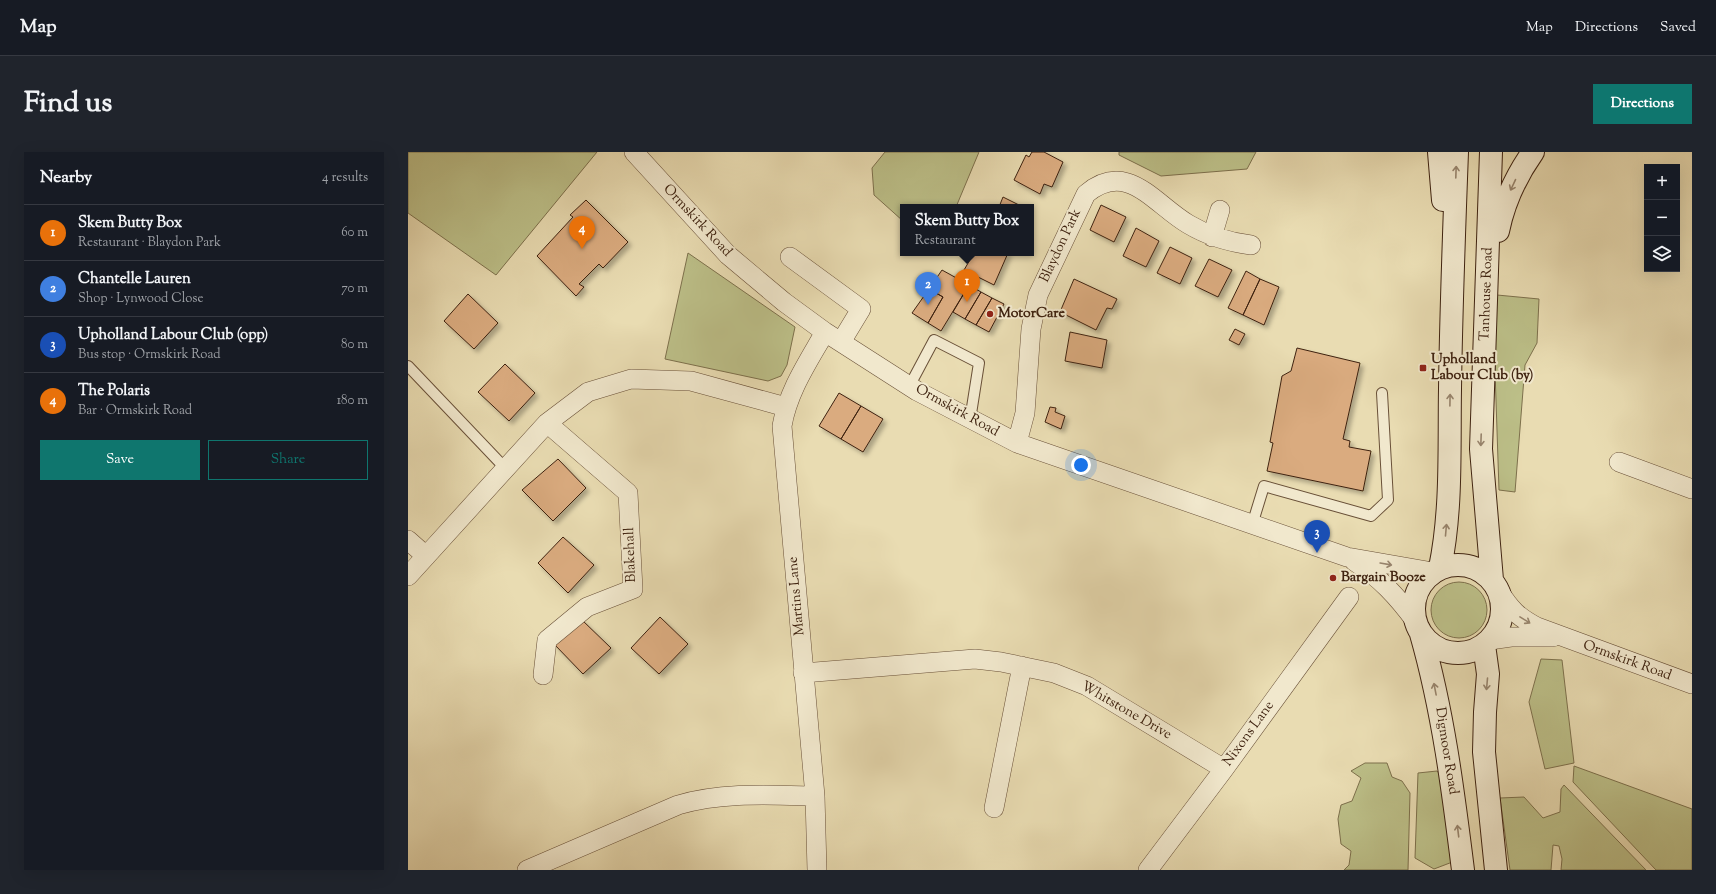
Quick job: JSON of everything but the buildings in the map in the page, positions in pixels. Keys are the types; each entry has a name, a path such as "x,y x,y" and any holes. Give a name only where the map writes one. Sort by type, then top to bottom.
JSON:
{"street":[{"name":"Ormskirk Road","path":"634,152 728,255 784,302 825,332 910,385 917,391 970,420 1018,443 1347,557 1436,570"},
{"path":"1439,152 1451,293"},
{"path":"1436,570 1445,543 1448,505 1451,293 1457,152"},
{"name":"Tanhouse Road","path":"1491,152 1481,449 1496,586"},
{"path":"1488,275 1503,209 1520,171 1533,152"},
{"name":"Blaydon Park","path":"1018,443 1025,413 1031,329 1038,295 1086,194 1096,185 1111,181 1127,182 1155,197 1186,223 1212,237 1251,245"},
{"path":"1212,237 1220,210"},
{"path":"790,257 861,309 841,342"},
{"name":"Martins Lane","path":"817,870 815,796 782,426 786,407 797,381 825,332"},
{"path":"408,576 547,423 588,392 631,379 691,381 786,407"},
{"name":"Blakehall","path":"543,675 547,640 587,607 633,589 628,492 547,423"},
{"path":"1619,462 1692,489"},
{"path":"408,540 426,556"},
{"name":"Ormskirk Road","path":"1347,557 1375,575 1401,602 1418,628"},
{"path":"1454,564 1468,566 1481,571 1496,586 1502,604 1502,617 1498,629 1487,642 1474,650 1462,653 1439,649 1429,642 1418,628 1414,608 1416,594 1423,582 1436,570 1454,564"},
{"name":"Ormskirk Road","path":"1496,586 1509,608 1521,618 1537,627 1692,684"},
{"name":"Nixons Lane","path":"1148,870 1224,769 1349,597"},
{"name":"Digmoor Road","path":"1418,628 1431,671 1447,750 1463,870"},
{"name":"Ormskirk Road","path":"1487,642 1511,637 1562,637"},
{"path":"1487,642 1488,674 1484,752 1496,870"},
{"name":"Whitstone Drive","path":"803,673 975,659 1022,666 1054,673 1087,686 1224,769"},
{"path":"994,808 1022,666"},
{"path":"527,870 678,805 701,798 771,795 815,796"}],"lane":[{"path":"910,385 934,340 979,363 970,420"},
{"path":"408,366 506,469"},
{"path":"1252,525 1264,486 1371,516 1388,500 1382,393"}],"green space":[{"path":"408,152 597,152 496,275 408,213"},
{"path":"885,152 979,152 957,204 900,204 900,218 874,195 872,168"},
{"path":"1119,152 1256,152 1247,169 1161,176 1119,155"},
{"path":"688,253 795,327 787,365 781,376 768,381 665,359"},
{"path":"1497,295 1539,299 1537,343 1525,365 1515,492 1499,490 1493,311"},
{"path":"1459,582 1474,587 1482,595 1487,610 1482,625 1474,633 1459,638 1444,633 1436,625 1431,610 1436,595 1444,587"},
{"path":"1541,659 1562,660 1574,763 1545,769 1529,702"},
{"path":"1365,763 1387,763 1392,777 1402,781 1410,793 1408,870 1344,870 1349,865 1351,851 1341,844 1338,819 1341,805 1352,801 1361,778 1351,771"},
{"path":"1574,766 1692,809 1692,870 1656,870 1573,782"},
{"path":"1437,771 1446,782 1455,861 1434,869 1415,858 1418,773"},
{"path":"1564,785 1646,870 1561,870 1562,859 1559,846 1553,845 1551,870 1510,870 1500,798 1524,797 1543,818 1560,812 1561,789"}],"place":[{"name":"The Polaris","path":"582,249"},
{"name":"Skem Butty Box","path":"967,302"},
{"name":"Chantelle Lauren","path":"928,305"},
{"name":"MotorCare","path":"990,314"},
{"name":"Upholland Labour Club (by)","path":"1423,368"},
{"name":"Upholland Labour Club (opp)","path":"1317,553"},
{"name":"Bargain Booze","path":"1333,578"}]}
